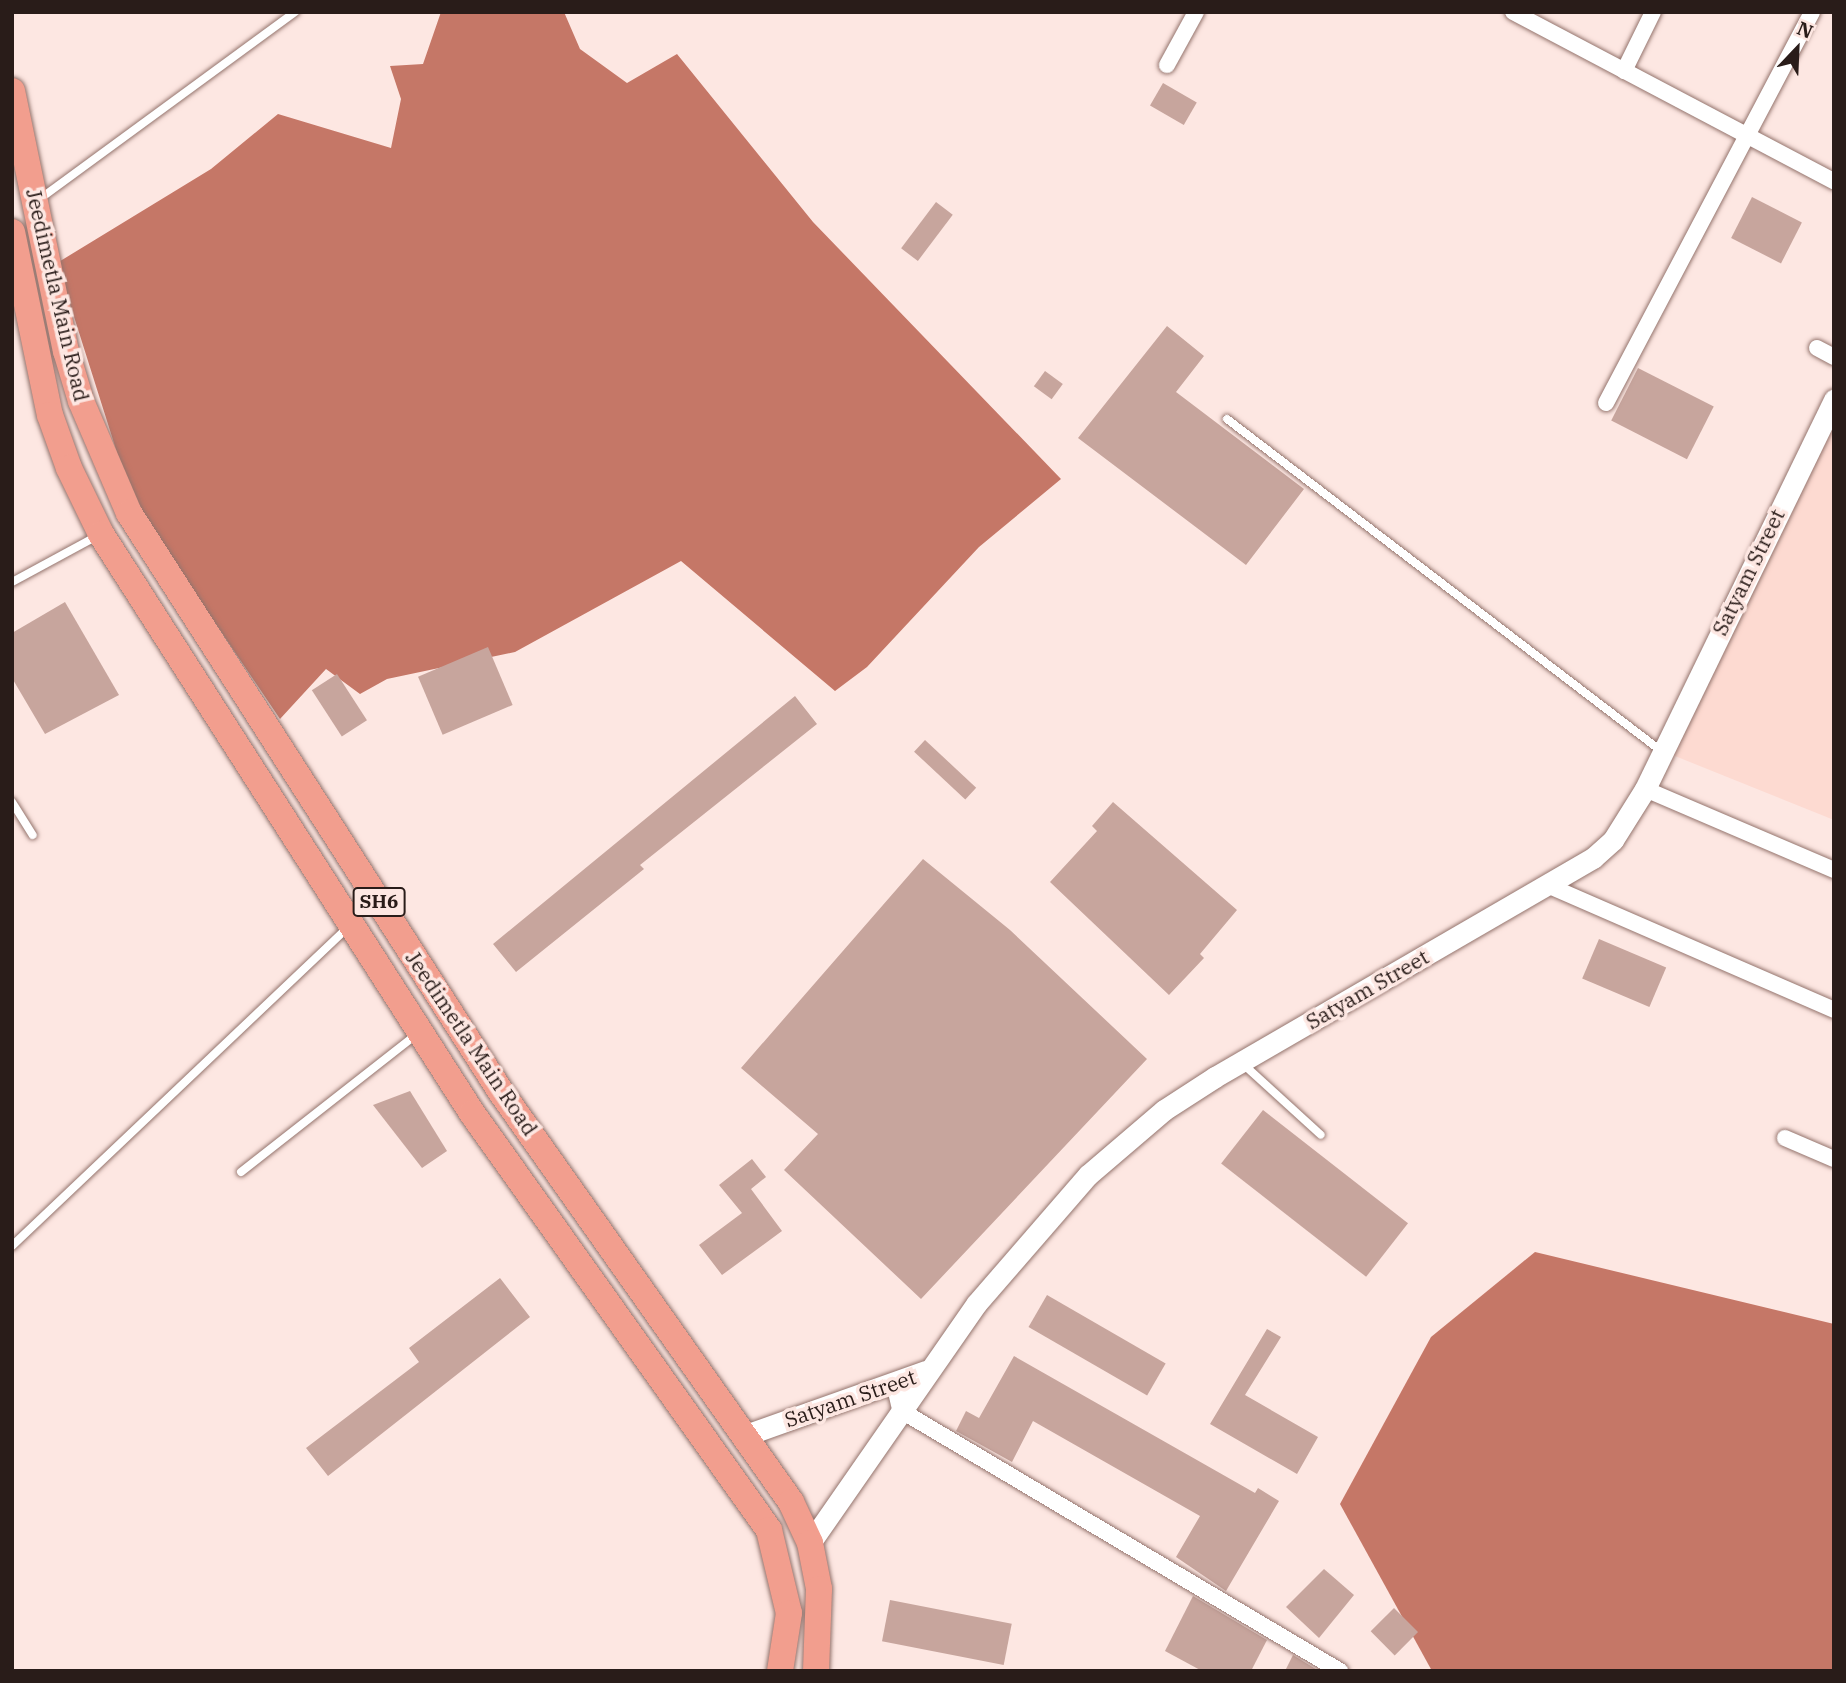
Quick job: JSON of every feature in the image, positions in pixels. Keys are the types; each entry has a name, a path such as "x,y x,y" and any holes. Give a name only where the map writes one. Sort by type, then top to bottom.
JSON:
{"main road":[{"name":"Jeedimetla Main Road","path":"12,91 81,401 129,513 501,1092 792,1502 810,1544 819,1589 817,1671"},
{"name":"Jeedimetla Main Road","path":"12,232 50,415 69,468 101,534 420,1032 533,1203 769,1530 789,1613 780,1671"}],"street":[{"path":"1167,65 1196,12"},
{"path":"1513,12 1834,181"},
{"path":"1624,71 1653,12"},
{"path":"1606,403 1812,12"},
{"path":"1817,348 1834,357"},
{"name":"Satyam Street","path":"746,1435 926,1371 977,1303 1088,1175 1164,1110 1241,1062 1593,858 1613,840 1645,789 1660,750 1834,399"},
{"path":"1645,789 1834,870"},
{"path":"1547,885 1834,1010"},
{"path":"1785,1138 1834,1159"},
{"path":"810,1544 926,1371"},
{"path":"894,1383 900,1410 1340,1671"}],"lane":[{"path":"35,202 295,12"},
{"path":"1227,419 1660,750"},
{"path":"12,582 101,534"},
{"path":"12,802 33,835"},
{"path":"12,1245 351,924"},
{"path":"241,1172 420,1032"},
{"path":"1241,1062 1321,1135"}],"shaded area":[{"path":"441,12 564,12 580,49 627,83 677,54 813,222 1061,479 979,547 867,667 835,691 681,561 515,652 387,679 360,694 326,669 280,719 132,500 57,263 211,169 278,114 391,148 401,99 390,66 423,64"},
{"path":"1834,407 1834,820 1660,750"},
{"path":"1535,1252 1834,1324 1834,1671 1432,1671 1340,1504 1431,1337"}],"building":[{"path":"1163,83 1197,102 1184,125 1150,106"},
{"path":"1752,197 1802,222 1781,263 1731,238"},
{"path":"936,202 953,215 918,261 901,248"},
{"path":"1167,326 1204,356 1176,392 1304,489 1246,565 1078,438"},
{"path":"1638,368 1714,407 1687,459 1611,421"},
{"path":"1045,371 1063,384 1052,399 1034,386"},
{"path":"65,602 119,695 45,734 12,678 12,633"},
{"path":"488,647 513,705 443,735 418,677"},
{"path":"337,674 367,720 342,736 312,690"},
{"path":"795,696 817,724 640,865 644,869 516,972 493,944"},
{"path":"925,740 976,788 965,799 914,752"},
{"path":"1113,802 1237,910 1200,954 1204,958 1169,995 1050,882 1097,831 1092,826"},
{"path":"923,859 1010,930 1147,1059 921,1299 784,1170 818,1134 741,1068"},
{"path":"1599,939 1666,968 1649,1007 1582,979"},
{"path":"410,1091 447,1151 422,1168 373,1105"},
{"path":"1263,1110 1408,1223 1366,1277 1221,1164"},
{"path":"752,1159 766,1177 751,1189 782,1231 722,1275 699,1245 742,1213 719,1185"},
{"path":"500,1278 530,1317 328,1476 306,1448 419,1362 409,1348"},
{"path":"1047,1295 1166,1364 1147,1396 1028,1327"},
{"path":"1267,1329 1281,1337 1245,1395 1318,1437 1297,1474 1210,1424"},
{"path":"1014,1356 1255,1493 1258,1488 1279,1501 1226,1591 1176,1557 1200,1516 1033,1421 1012,1462 956,1431 966,1411 979,1418"},
{"path":"1324,1569 1354,1595 1319,1638 1286,1607"},
{"path":"1193,1596 1267,1640 1251,1671 1202,1671 1165,1651"},
{"path":"890,1600 1012,1624 1004,1665 882,1641"},
{"path":"1394,1608 1418,1632 1395,1655 1371,1631"},
{"path":"1293,1655 1319,1671 1285,1671"}]}
